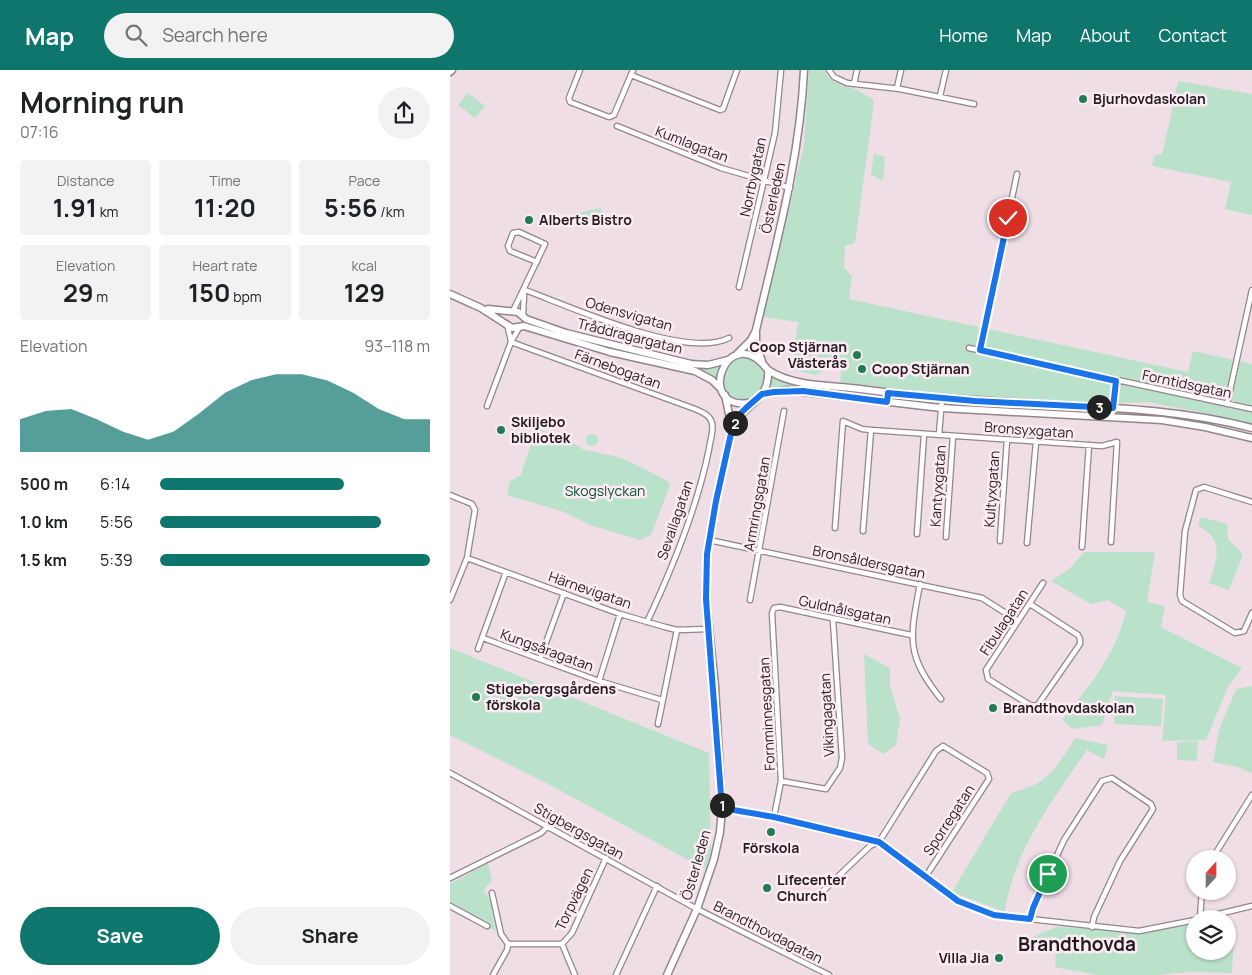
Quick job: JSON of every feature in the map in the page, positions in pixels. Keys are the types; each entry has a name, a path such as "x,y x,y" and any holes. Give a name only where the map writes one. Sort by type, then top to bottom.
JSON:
{"main road":[{"name":"Österleden","path":"732,358 751,340 756,330 790,188 802,108 804,70"},
{"name":"Tråddragargatan","path":"450,294 481,308 506,323 523,322 691,364 708,365 732,358"},
{"name":"Tråddragargatan","path":"481,308 512,311 523,322 610,352 694,371 712,380 723,392"},
{"path":"506,323 506,315 512,311"},
{"name":"Österleden","path":"756,330 756,346 766,368"},
{"path":"766,368 767,388 754,402 741,403 723,392 719,375 732,358 748,355 788,380 942,398 1180,413 1252,428"},
{"path":"762,394 787,390 941,408 1173,421 1252,438"},
{"name":"Österleden","path":"723,392 732,429"},
{"path":"887,402 888,393"},
{"name":"Österleden","path":"667,975 697,909 714,859 722,808 715,686 706,599 709,540 732,429 740,414 754,402"}],"street":[{"path":"580,70 569,98 570,100 609,117 613,115 632,72 720,110 723,109 737,70"},
{"name":"Norrbygatan","path":"739,287 765,182 774,133 781,70"},
{"path":"829,70 840,81 897,88 974,104"},
{"path":"854,84 857,70"},
{"path":"897,88 901,70"},
{"path":"940,96 946,70"},
{"name":"Kumlagatan","path":"617,126 705,162 765,182 790,188"},
{"path":"980,350 1017,174"},
{"path":"512,311 524,290 537,262 545,244 519,232 513,233 508,246 510,251 537,262"},
{"path":"487,406 511,342 523,322 524,290"},
{"name":"Odensvigatan","path":"524,290 608,322 661,337 710,344 729,338"},
{"path":"1227,404 1252,290"},
{"path":"506,323 511,342"},
{"name":"Färnebogatan","path":"511,342 695,409 707,415 712,423"},
{"name":"Forntidsgatan","path":"969,348 1252,409"},
{"path":"1112,417 1116,381"},
{"path":"939,435 942,398"},
{"name":"Armringsgatan","path":"750,600 784,411"},
{"name":"Bronsyxgatan","path":"835,528 843,421 862,429 871,430 1102,446 1117,442 1111,542"},
{"name":"Sevallagatan","path":"647,622 688,523 705,466 712,423"},
{"path":"863,531 871,430"},
{"path":"917,534 924,434"},
{"name":"Kantyxgatan","path":"946,537 953,436"},
{"name":"Kultyxgatan","path":"1000,540 1007,440"},
{"path":"1027,543 1036,442"},
{"path":"1082,547 1089,445"},
{"path":"1252,502 1204,487 1198,489 1185,531 1181,598 1235,633 1244,631 1252,613"},
{"path":"450,495 472,504 475,510 466,558 450,600"},
{"name":"Bronsåldersgatan","path":"709,540 982,598 1018,621"},
{"name":"Härnevigatan","path":"466,558 647,622 677,630 708,629"},
{"path":"478,649 506,572"},
{"name":"Fibulagatan","path":"1030,604 1078,635 1080,641 1038,706 1030,705 988,679 986,670 1043,583"},
{"path":"920,584 911,635 919,668 941,698"},
{"path":"540,659 564,593"},
{"name":"Guldnålsgatan","path":"774,609 780,607 833,620 911,635"},
{"name":"Fornminnesgatan","path":"774,609 772,613 781,781 774,817"},
{"path":"599,681 620,614"},
{"name":"Vikingagatan","path":"781,781 822,790 830,786 840,768 842,758 833,620"},
{"path":"658,724 677,630"},
{"name":"Kungsåragatan","path":"482,638 599,681 662,700"},
{"name":"Sporregatan","path":"879,842 940,746 946,746 988,776 987,783 926,876"},
{"name":"Stigbergsgatan","path":"450,773 697,909"},
{"path":"1030,919 1033,908 1064,840 1102,781 1112,778 1151,804 1152,813 1116,870 1094,917 1092,927"},
{"path":"1218,850 1252,795"},
{"path":"722,808 774,817 879,842 956,900 994,915 1139,931 1186,921"},
{"path":"450,878 542,833 548,826"},
{"path":"823,891 870,846 879,842"},
{"name":"Torpvägen","path":"575,975 562,944 572,933 606,858"},
{"path":"616,975 656,886"},
{"path":"492,893 501,934 508,944 507,950 493,975"},
{"path":"450,906 487,926"},
{"path":"1235,910 1252,906"},
{"name":"Brandthovdagatan","path":"697,909 828,975"},
{"path":"508,944 562,944"}],"green space":[{"path":"809,70 824,70 834,82 857,90 872,98 874,103 855,243 845,246 844,268 852,276 849,299 1188,372 1193,351 1252,364 1252,426 1214,415 1148,402 1096,404 956,396 840,382 842,364 828,368 816,375 792,370 798,322 763,317 804,145"},
{"path":"1178,81 1252,94 1252,215 1225,209 1231,182 1152,166 1154,156 1162,154"},
{"path":"468,93 485,106 475,118 458,105"},
{"path":"874,154 885,157 883,181 871,174"},
{"path":"601,208 604,222 576,228 573,214"},
{"path":"740,358 748,358 759,364 765,379 759,394 748,400 740,400 729,394 723,383 723,375 729,364"},
{"path":"718,366 716,377 695,368"},
{"path":"772,378 866,393 806,387 770,389"},
{"name":"Skogslyckan","path":"541,430 562,436 584,450 615,456 635,464 666,480 670,485 651,535 640,540 590,525 564,512 507,495 510,481 521,475 533,437"},
{"path":"590,434 594,434 598,440 594,446 590,446 586,442 586,438"},
{"path":"1201,517 1227,524 1228,539 1243,554 1229,590 1209,583 1217,550 1212,537 1207,531 1198,526"},
{"path":"1084,552 1155,552 1147,602 1165,606 1161,627 1242,668 1227,689 1206,740 1162,741 1166,695 1113,691 1102,725 1073,729 1062,720 1101,669 1116,641 1126,611 1108,600 1091,604 1051,581 1069,569"},
{"path":"450,648 709,753 711,853 705,869 550,785 450,735"},
{"path":"864,654 890,668 890,686 900,719 896,745 883,754 868,744"},
{"path":"1252,686 1252,773 1238,767 1213,762 1219,730 1236,689"},
{"path":"1115,696 1163,699 1161,726 1114,724"},
{"path":"1075,738 1108,745 1104,759 1087,750 1048,807 1025,847 1016,868 1005,912 952,892 1011,793 1035,785 1050,773"},
{"path":"1198,741 1197,761 1177,760 1177,742"},
{"path":"488,863 492,881 485,888 484,892 490,899 496,931 488,927 489,924 485,920 480,922 450,904 450,884"},
{"path":"1186,922 1186,960 1233,960 1232,973 1190,972 1156,975 1097,975 1055,967 1056,954 1023,949 1025,940 1057,927 1142,931"}],"place":[{"name":"Bjurhovdaskolan","path":"1083,99"},
{"name":"Alberts Bistro","path":"529,220"},
{"name":"Coop Stjärnan Västerås","path":"857,355"},
{"name":"Coop Stjärnan","path":"862,369"},
{"name":"Skiljebo bibliotek","path":"501,430"},
{"name":"Stigebergsgårdens förskola","path":"476,697"},
{"name":"Brandthovdaskolan","path":"993,708"},
{"name":"Förskola","path":"771,832"},
{"name":"Lifecenter Church","path":"767,888"},
{"name":"Villa Jia","path":"999,958"}],"district":[{"name":"Brandthovda","path":"1077,944"}],"route":[{"path":"1008,218 980,350 1116,381 1113,408 975,401 888,393 887,402 803,391 787,390 762,394 740,414 732,429 709,540 706,599 715,686 722,808 774,817 879,842 956,900 982,912 994,915 1030,919 1048,874"}]}
